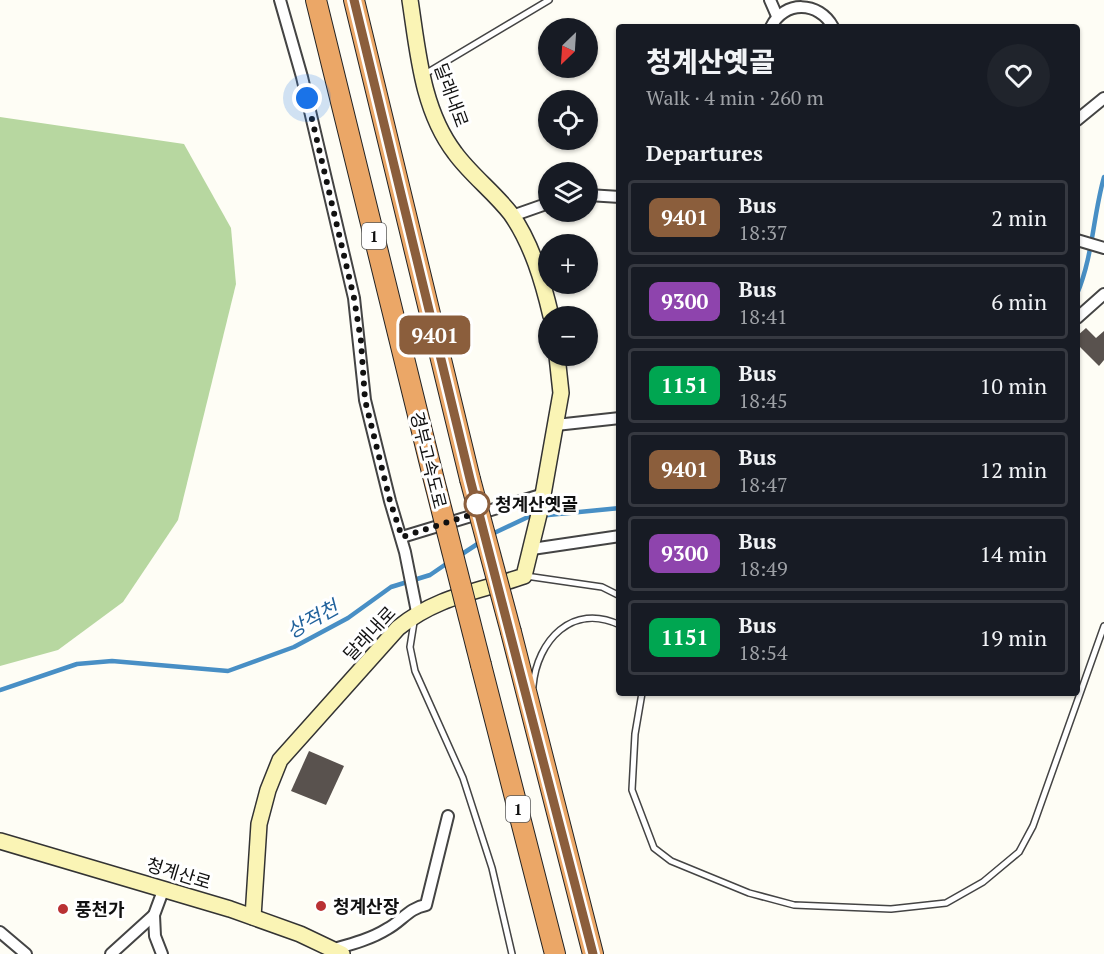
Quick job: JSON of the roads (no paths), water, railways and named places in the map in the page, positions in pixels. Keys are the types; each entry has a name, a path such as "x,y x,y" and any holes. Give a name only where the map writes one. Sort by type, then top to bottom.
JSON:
{"highway":[{"name":"경부고속도로","path":"316,0 432,472 555,954"},
{"name":"경부고속도로","path":"354,0 470,479 593,954"}],"street":[{"path":"280,0 302,77 354,298 361,341 365,400 390,501 402,537 417,612"},
{"name":"달래내로","path":"410,0 421,76 436,120 454,153 512,216 537,265 548,306"},
{"path":"770,0 777,16"},
{"path":"773,24 784,10 800,6 818,12 830,24"},
{"path":"1080,118 1104,98"},
{"path":"598,196 616,197"},
{"path":"512,216 538,207"},
{"path":"1080,241 1102,248"},
{"path":"1080,315 1104,294"},
{"path":"524,576 543,500 556,425 561,393 558,366"},
{"path":"556,425 616,418"},
{"path":"402,537 543,500"},
{"path":"532,549 616,537"},
{"name":"달래내로","path":"253,917 259,824 268,790 280,760 398,627 417,612 439,601 524,576"},
{"path":"338,952 388,929 414,907 426,905 448,816"},
{"name":"청계산로","path":"0,841 164,888 253,917 338,952"},
{"path":"162,954 155,936 154,915 164,888"},
{"path":"111,954 154,915"},
{"path":"0,932 26,954"}],"lane":[{"path":"421,76 549,0"},
{"path":"524,576 602,587 616,594"},
{"path":"417,612 410,632 410,648 415,671 463,778 492,868 512,954"},
{"path":"533,721 535,670 544,646 556,632 568,624 595,619 616,624"},
{"path":"1080,694 1104,627"},
{"path":"641,696 635,734 632,790 654,848 671,861 749,894 794,905 891,909 946,903 983,882 1019,852 1033,826 1079,696"}],"waterway":[{"name":"상적천","path":"1080,286 1090,251 1104,177"},
{"name":"상적천","path":"492,534 528,517 616,508"},
{"name":"상적천","path":"459,556 482,541"},
{"name":"상적천","path":"0,690 77,664 112,661 228,671 294,647 348,618 391,587 430,575 449,562"}],"place":[{"name":"청계산옛골","path":"477,504"},
{"name":"청계산장","path":"321,906"},
{"name":"풍천가","path":"63,909"}]}
